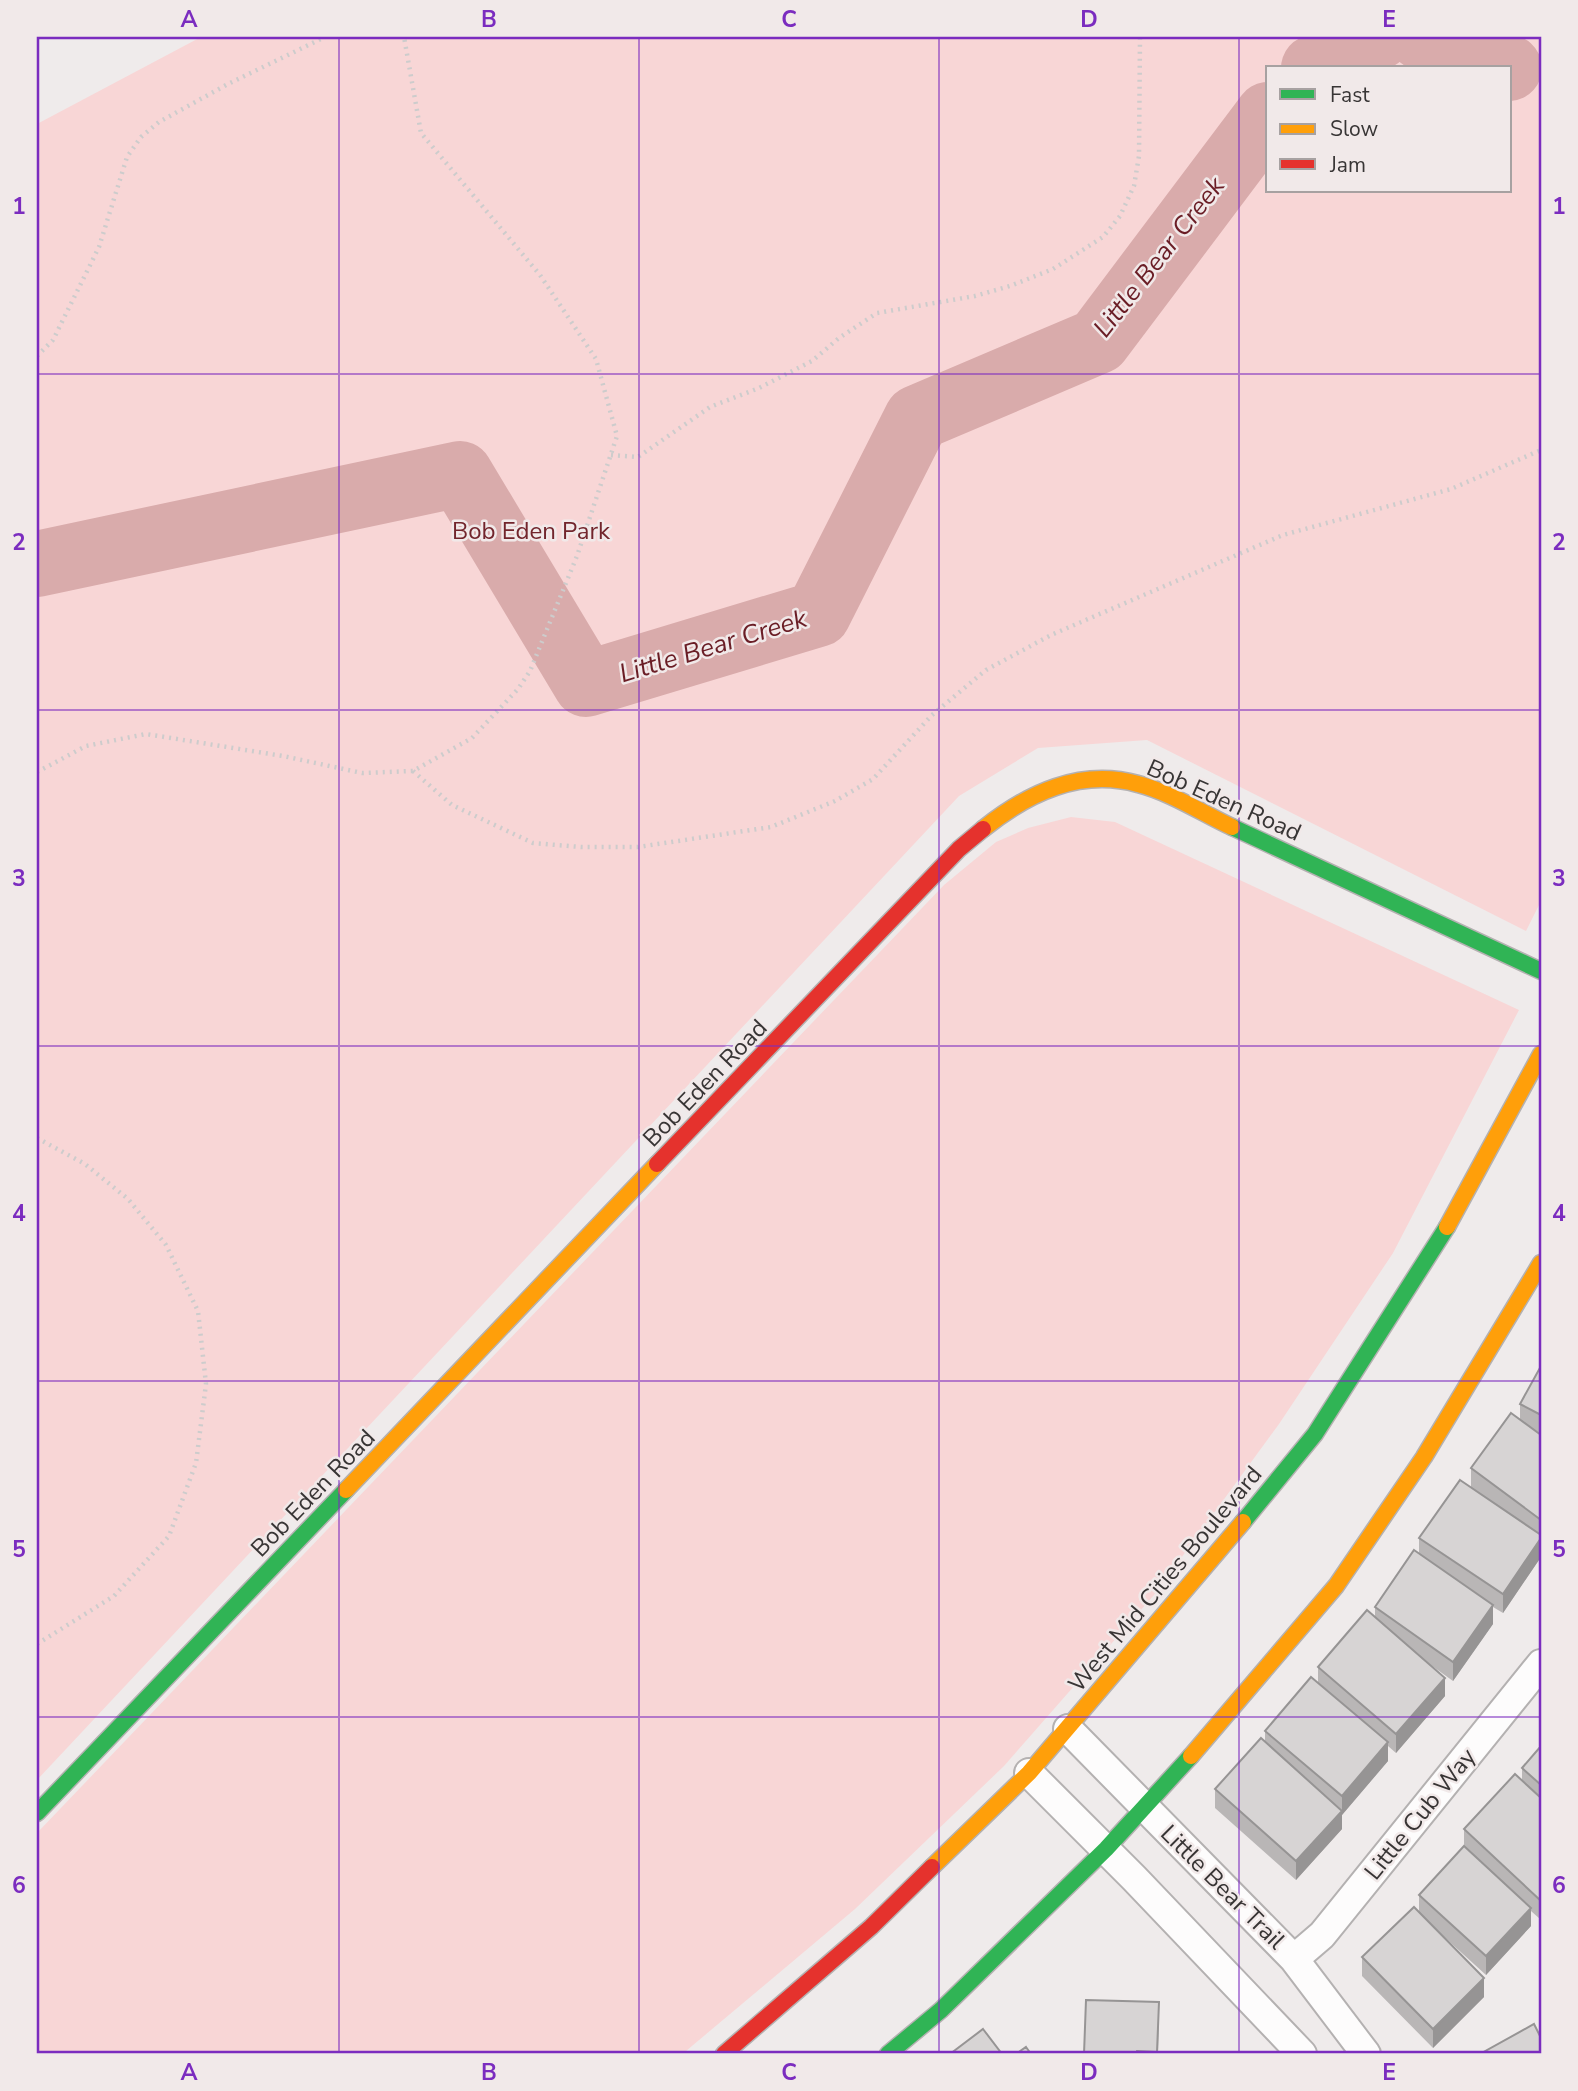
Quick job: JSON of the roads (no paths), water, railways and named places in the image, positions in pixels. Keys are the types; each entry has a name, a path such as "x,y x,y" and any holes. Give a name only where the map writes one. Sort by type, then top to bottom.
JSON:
{"main road":[{"name":"Bob Eden Road","path":"37,1814 960,849 1014,804 1048,789 1093,778 1139,783 1541,971"},
{"name":"West Mid Cities Boulevard","path":"724,2054 871,1927 1029,1773 1315,1434 1437,1245 1541,1054"},
{"path":"888,2054 941,2011 1106,1849 1177,1774 1238,1698 1336,1586 1424,1457 1541,1263"}],"street":[{"name":"Little Cub Way","path":"1294,1959 1322,1935 1541,1664"},
{"name":"Little Bear Trail","path":"1068,1729 1294,1959 1366,2054"},
{"path":"1029,1773 1106,1849 1302,2054"}],"waterway":[{"name":"Little Bear Creek","path":"1318,66 1378,37"},
{"name":"Little Bear Creek","path":"1421,37 1503,66"},
{"name":"Little Bear Creek","path":"37,564 460,474 586,684 818,614 917,418 1098,341 1266,118"}],"park label":[{"name":"Bob Eden Park","path":"531,531"}]}
